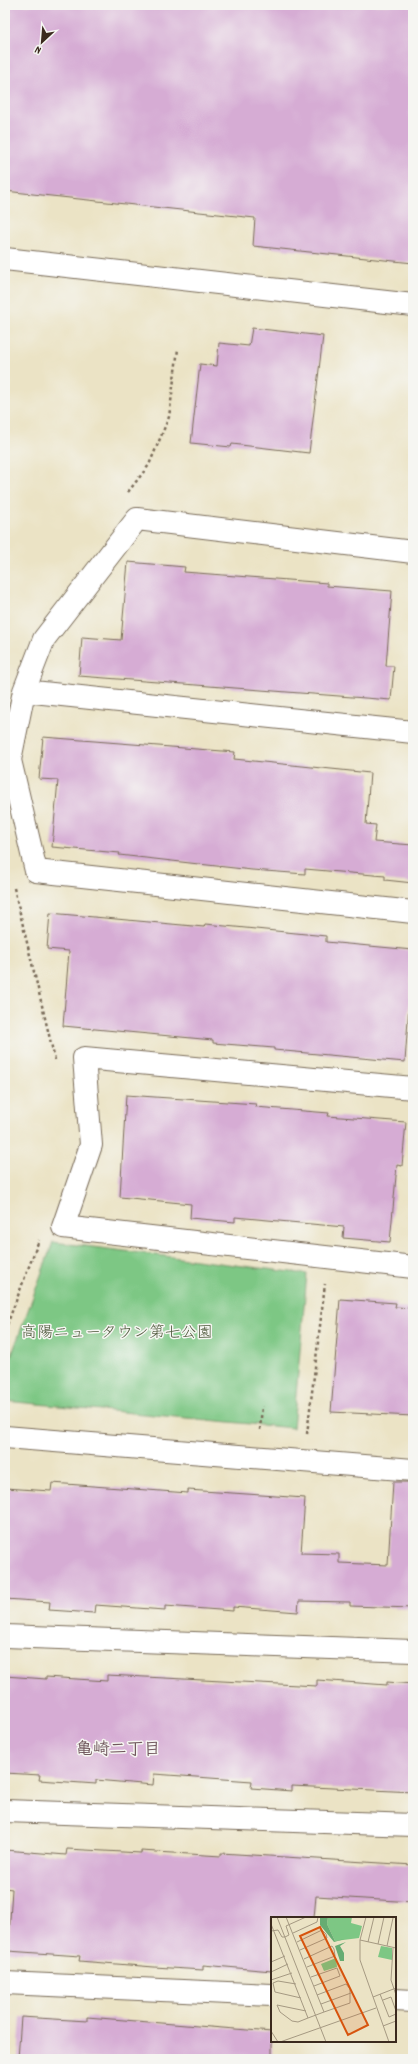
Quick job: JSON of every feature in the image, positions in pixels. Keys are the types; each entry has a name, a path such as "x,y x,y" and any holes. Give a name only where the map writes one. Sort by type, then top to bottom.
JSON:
{"street":[{"path":"5,259 413,305"},
{"path":"413,552 137,519 44,639 24,691 10,760 36,871 413,912"},
{"path":"24,691 413,732"},
{"path":"413,1088 84,1058 91,1145 62,1226 413,1267"},
{"path":"5,1437 413,1470"},
{"path":"5,1636 413,1651"},
{"path":"5,1811 413,1825"},
{"path":"5,1983 271,1994"},
{"path":"396,2000 413,2001"}],"path":[{"path":"12,880 56,1063"},
{"path":"5,1330 41,1233"},
{"path":"307,1437 328,1257"},
{"path":"260,1433 262,1406"}],"green space":[{"name":"高陽ニュータウン第七公園","path":"53,1242 307,1274 293,1428 5,1401 5,1373"}],"building":[{"path":"5,5 413,5 413,263 253,246 255,218 5,191"},
{"path":"252,328 323,336 309,453 232,444 231,447 191,443 200,364 217,366 219,343 249,346"},
{"path":"128,562 185,567 184,572 327,583 327,586 392,591 386,666 394,666 391,700 79,676 82,637 121,640"},
{"path":"43,737 235,752 234,759 370,773 366,824 376,825 374,842 413,845 413,883 385,880 385,876 305,869 305,874 252,870 119,855 120,853 52,847 58,780 39,779"},
{"path":"50,913 204,927 205,924 326,936 326,942 413,950 405,1062 274,1050 274,1048 213,1043 213,1040 63,1026 69,951 47,949"},
{"path":"126,1095 256,1104 255,1107 329,1113 328,1116 406,1122 402,1166 397,1165 390,1242 343,1238 344,1227 235,1217 235,1222 190,1218 191,1204 120,1197"},
{"path":"340,1299 396,1303 395,1307 413,1308 413,1416 331,1412"},
{"path":"393,1482 413,1482 413,1608 350,1606 350,1602 299,1601 298,1612 233,1607 233,1611 165,1606 165,1610 95,1605 94,1613 49,1610 50,1602 5,1599 5,1488 51,1491 52,1483 188,1493 188,1490 305,1498 301,1553 339,1554 339,1563 388,1565"},
{"path":"107,1675 317,1686 317,1680 387,1685 387,1682 413,1684 413,1792 292,1786 292,1791 251,1788 252,1781 154,1774 153,1785 96,1780 96,1784 39,1780 40,1775 5,1773 5,1676 107,1681"},
{"path":"67,1849 141,1853 141,1851 221,1856 221,1853 413,1865 413,1902 316,1896 314,1917 271,1917 271,1971 203,1965 203,1970 154,1967 79,1961 80,1956 8,1951 12,1889 5,1888 5,1850 66,1855"},
{"path":"21,2017 87,2021 87,2017 271,2032 272,2042 272,2059 18,2059"}],"district":[{"name":"亀崎二丁目","path":"118,1748"}]}
